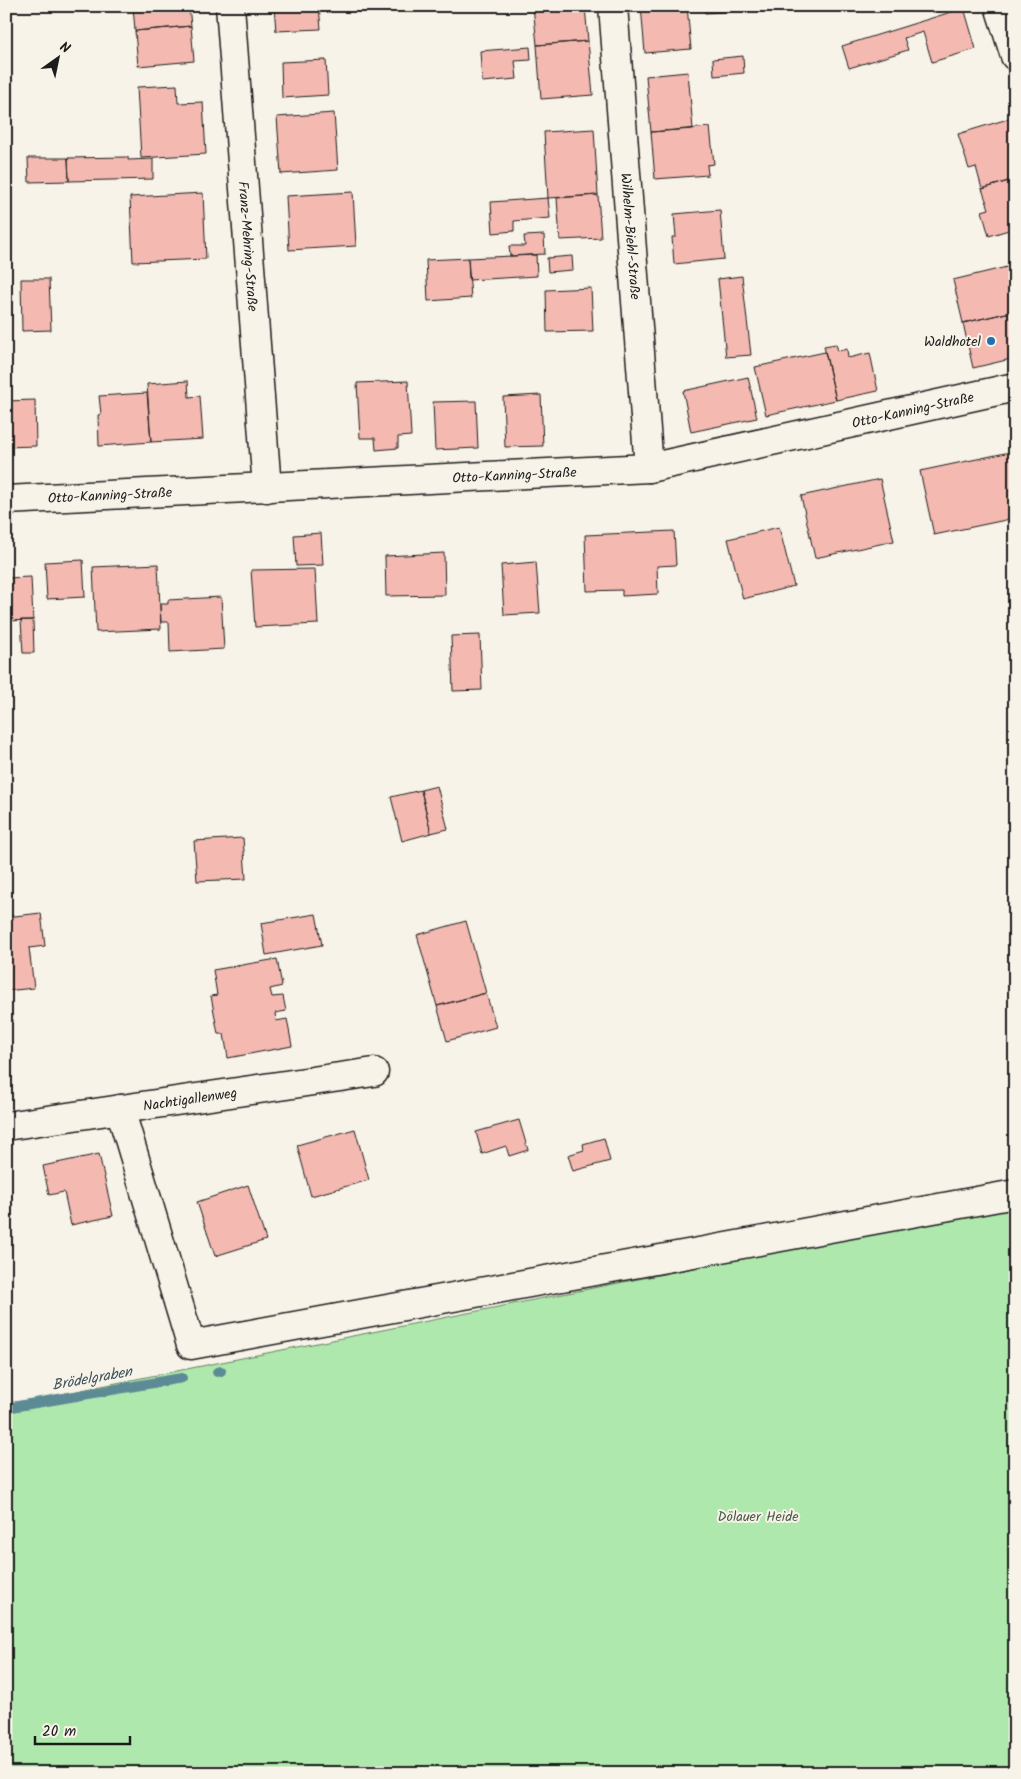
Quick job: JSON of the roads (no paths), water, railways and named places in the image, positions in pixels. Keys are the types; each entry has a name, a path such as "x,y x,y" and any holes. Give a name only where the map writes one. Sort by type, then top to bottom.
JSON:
{"street":[{"name":"Franz-Mehring-Straße","path":"230,6 267,488"},
{"name":"Wilhelm-Biehl-Straße","path":"613,6 649,468"},
{"path":"999,6 1015,56"},
{"name":"Otto-Kanning-Straße","path":"6,500 649,468 1015,387"},
{"name":"Nachtigallenweg","path":"6,1126 374,1072"},
{"path":"120,1109 191,1345 1015,1194"}],"waterway":[{"name":"Brödelgraben","path":"217,1372 221,1371"},
{"name":"Brödelgraben","path":"6,1408 182,1378"}],"place":[{"name":"Waldhotel","path":"991,341"}],"park label":[{"name":"Dölauer Heide","path":"758,1516"}]}
